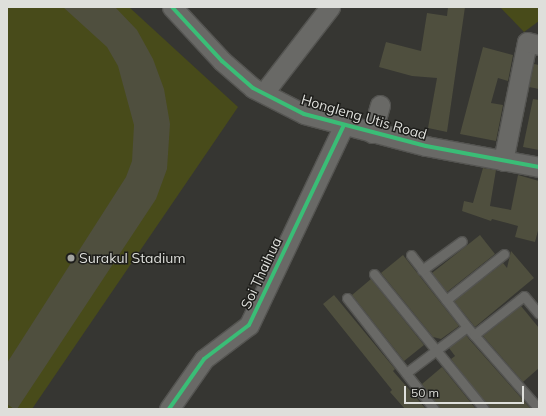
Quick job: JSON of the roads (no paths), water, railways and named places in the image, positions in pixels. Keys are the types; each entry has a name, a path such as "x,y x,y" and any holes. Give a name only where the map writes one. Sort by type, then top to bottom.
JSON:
{"street":[{"name":"Hongleng Utis Road","path":"172,7 222,61 249,84 304,114 372,133 503,161 539,167"},
{"path":"269,86 321,12"},
{"path":"503,161 528,42 539,44"},
{"path":"249,84 269,86 280,102"},
{"path":"372,133 380,105"},
{"name":"Soi Thaihua","path":"169,409 204,359 249,326 344,125"}],"lane":[{"path":"422,270 462,241"},
{"path":"446,300 504,254"},
{"path":"411,255 466,327 539,409"},
{"path":"374,274 484,409"},
{"path":"474,335 524,296 539,314"},
{"path":"347,298 434,409"},
{"path":"406,373 466,327"}],"place":[{"name":"Surakul Stadium","path":"71,258"}]}
